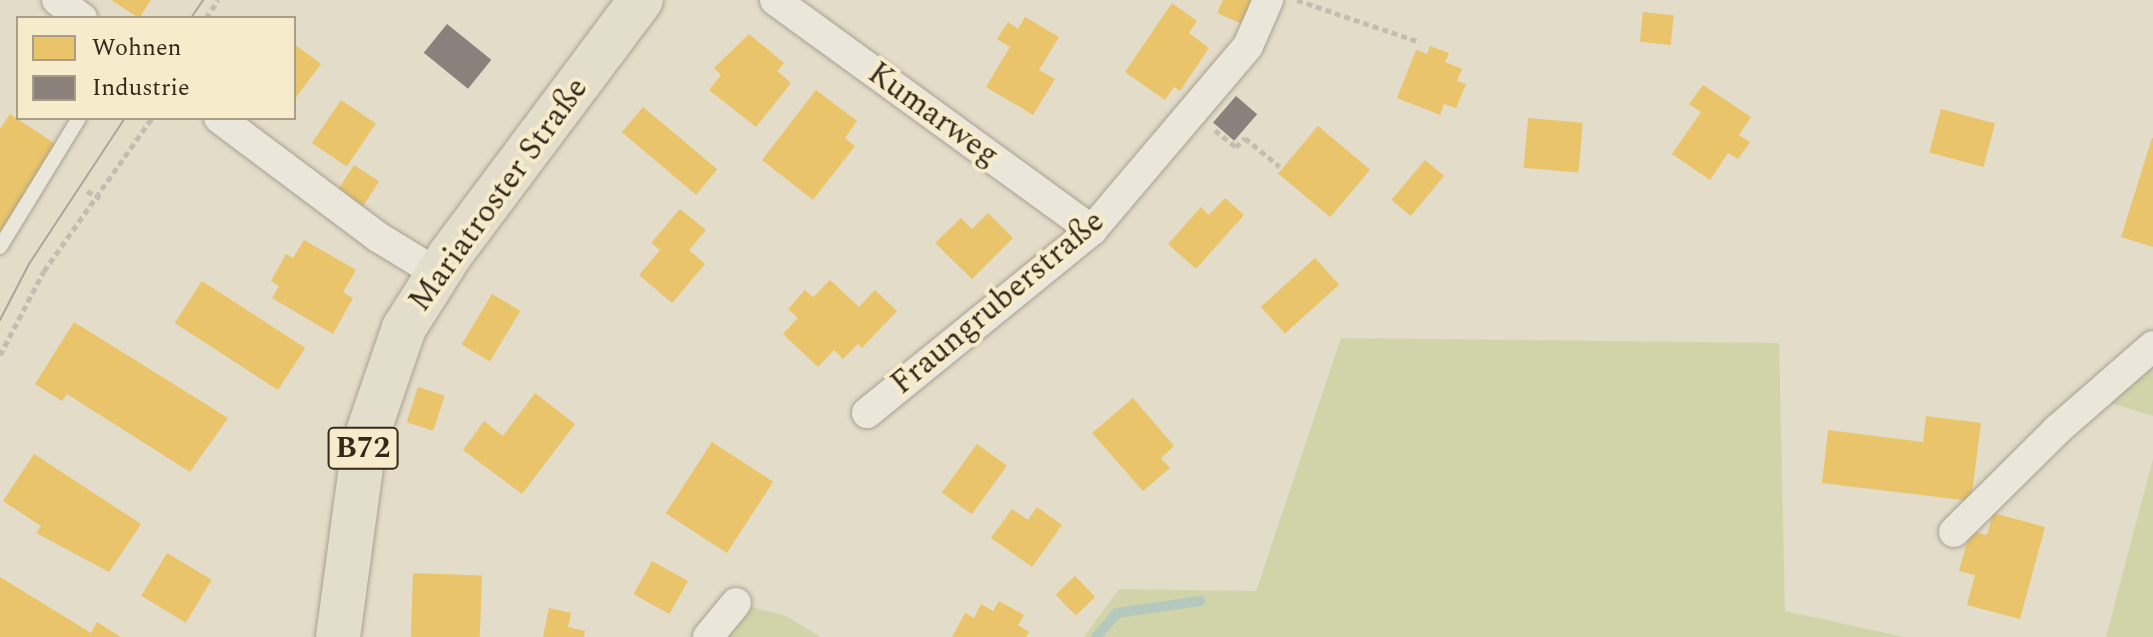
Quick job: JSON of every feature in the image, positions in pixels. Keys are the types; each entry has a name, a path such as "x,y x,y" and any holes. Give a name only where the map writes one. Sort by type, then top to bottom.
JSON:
{"main road":[{"name":"Mariatroster Straße","path":"338,637 364,444 404,328 437,273 641,0"}],"street":[{"path":"57,0 79,16"},
{"name":"Kumarweg","path":"775,0 1092,230"},
{"name":"Fraungruberstraße","path":"867,413 1092,230 1248,46 1268,0"},
{"path":"222,120 378,237 437,273"},
{"path":"1954,532 2058,429 2148,352"},
{"path":"708,637 736,603"}],"lane":[{"path":"0,247 78,120"}],"path":[{"path":"1296,0 1420,42"},
{"path":"1192,112 1236,147 1245,138 1280,167"},
{"path":"0,355 44,271 100,198 151,120"},
{"path":"87,191 100,198"}],"green space":[{"path":"1341,338 1779,343 1785,611 1904,637 1084,637 1119,589 1256,591"},
{"path":"2153,361 2153,416 2108,402"},
{"path":"2153,459 2153,637 2106,637"},
{"path":"736,603 786,616 821,637 728,637"}],"building: Wohnen":[{"path":"111,0 151,0 140,16"},
{"path":"1223,0 1257,0 1245,25 1217,13"},
{"path":"1172,3 1197,21 1189,33 1209,48 1180,91 1174,87 1165,100 1125,72"},
{"path":"1643,12 1674,15 1671,45 1640,42"},
{"path":"1025,17 1059,37 1039,70 1055,79 1033,115 986,87 1010,47 997,39 1008,22 1018,29"},
{"path":"749,34 784,63 777,71 791,83 756,127 709,90 721,75 714,68"},
{"path":"296,45 321,64 296,97"},
{"path":"1430,46 1449,53 1445,62 1462,69 1457,81 1466,84 1456,108 1444,104 1440,115 1397,98 1416,50 1427,54"},
{"path":"1703,85 1751,117 1739,135 1750,142 1738,159 1728,153 1710,180 1672,154 1701,112 1689,104"},
{"path":"816,90 857,121 845,138 855,146 813,200 762,160"},
{"path":"341,100 376,123 347,167 312,143"},
{"path":"643,107 717,169 696,195 622,132"},
{"path":"1941,109 1995,123 1983,167 1929,152"},
{"path":"10,114 57,145 0,232 0,129"},
{"path":"1528,118 1583,123 1578,173 1524,168"},
{"path":"1318,126 1370,170 1330,217 1278,173"},
{"path":"2153,138 2153,247 2121,237"},
{"path":"1425,160 1444,176 1411,216 1392,200"},
{"path":"354,165 379,181 363,206 338,190"},
{"path":"1225,198 1244,215 1196,269 1168,244 1201,207 1209,215"},
{"path":"680,209 706,230 689,250 705,264 672,303 639,275 660,250 651,243"},
{"path":"988,213 1013,238 972,279 935,243 961,218 972,229"},
{"path":"304,240 356,270 343,292 353,298 333,334 272,298 279,286 271,281 286,254 293,258"},
{"path":"1315,258 1339,285 1285,334 1261,307"},
{"path":"830,280 859,307 875,290 897,311 862,348 858,344 843,359 834,350 818,367 783,334 798,318 788,309 805,290 813,297"},
{"path":"202,281 305,348 278,390 175,323"},
{"path":"492,294 520,311 490,362 462,345"},
{"path":"74,322 228,418 190,472 67,394 62,401 35,384"},
{"path":"418,387 445,396 433,431 407,422"},
{"path":"535,393 575,424 522,494 463,450 484,421 503,436"},
{"path":"1133,398 1174,446 1161,458 1170,468 1143,491 1092,433"},
{"path":"1926,416 1981,423 1971,501 1822,483 1828,430 1923,442"},
{"path":"712,442 773,482 727,553 666,513"},
{"path":"977,444 1007,466 972,514 942,493"},
{"path":"34,454 141,524 109,572 36,533 41,526 3,501"},
{"path":"1037,507 1062,525 1032,567 991,538 1012,509 1028,520"},
{"path":"1993,513 2045,527 2020,619 1967,605 1975,575 1959,571 1970,531 1987,535"},
{"path":"167,553 212,580 186,623 141,596"},
{"path":"652,561 688,581 669,614 634,594"},
{"path":"413,573 482,575 480,637 411,637"},
{"path":"1075,576 1095,597 1076,616 1056,595"},
{"path":"0,577 91,633 97,622 121,637 0,637"},
{"path":"999,601 1024,615 1018,625 1029,632 1026,637 952,637 965,613 974,618 981,604 993,611"},
{"path":"549,608 571,613 568,627 585,631 584,637 543,637"}],"building: Industrie":[{"path":"447,24 491,60 468,89 424,53"},
{"path":"1236,96 1257,114 1234,141 1213,122"}],"waterway":[{"path":"1096,637 1117,613 1200,601"}],"tram line":[{"path":"192,16 203,0"},
{"path":"0,320 29,264 124,120"}]}
